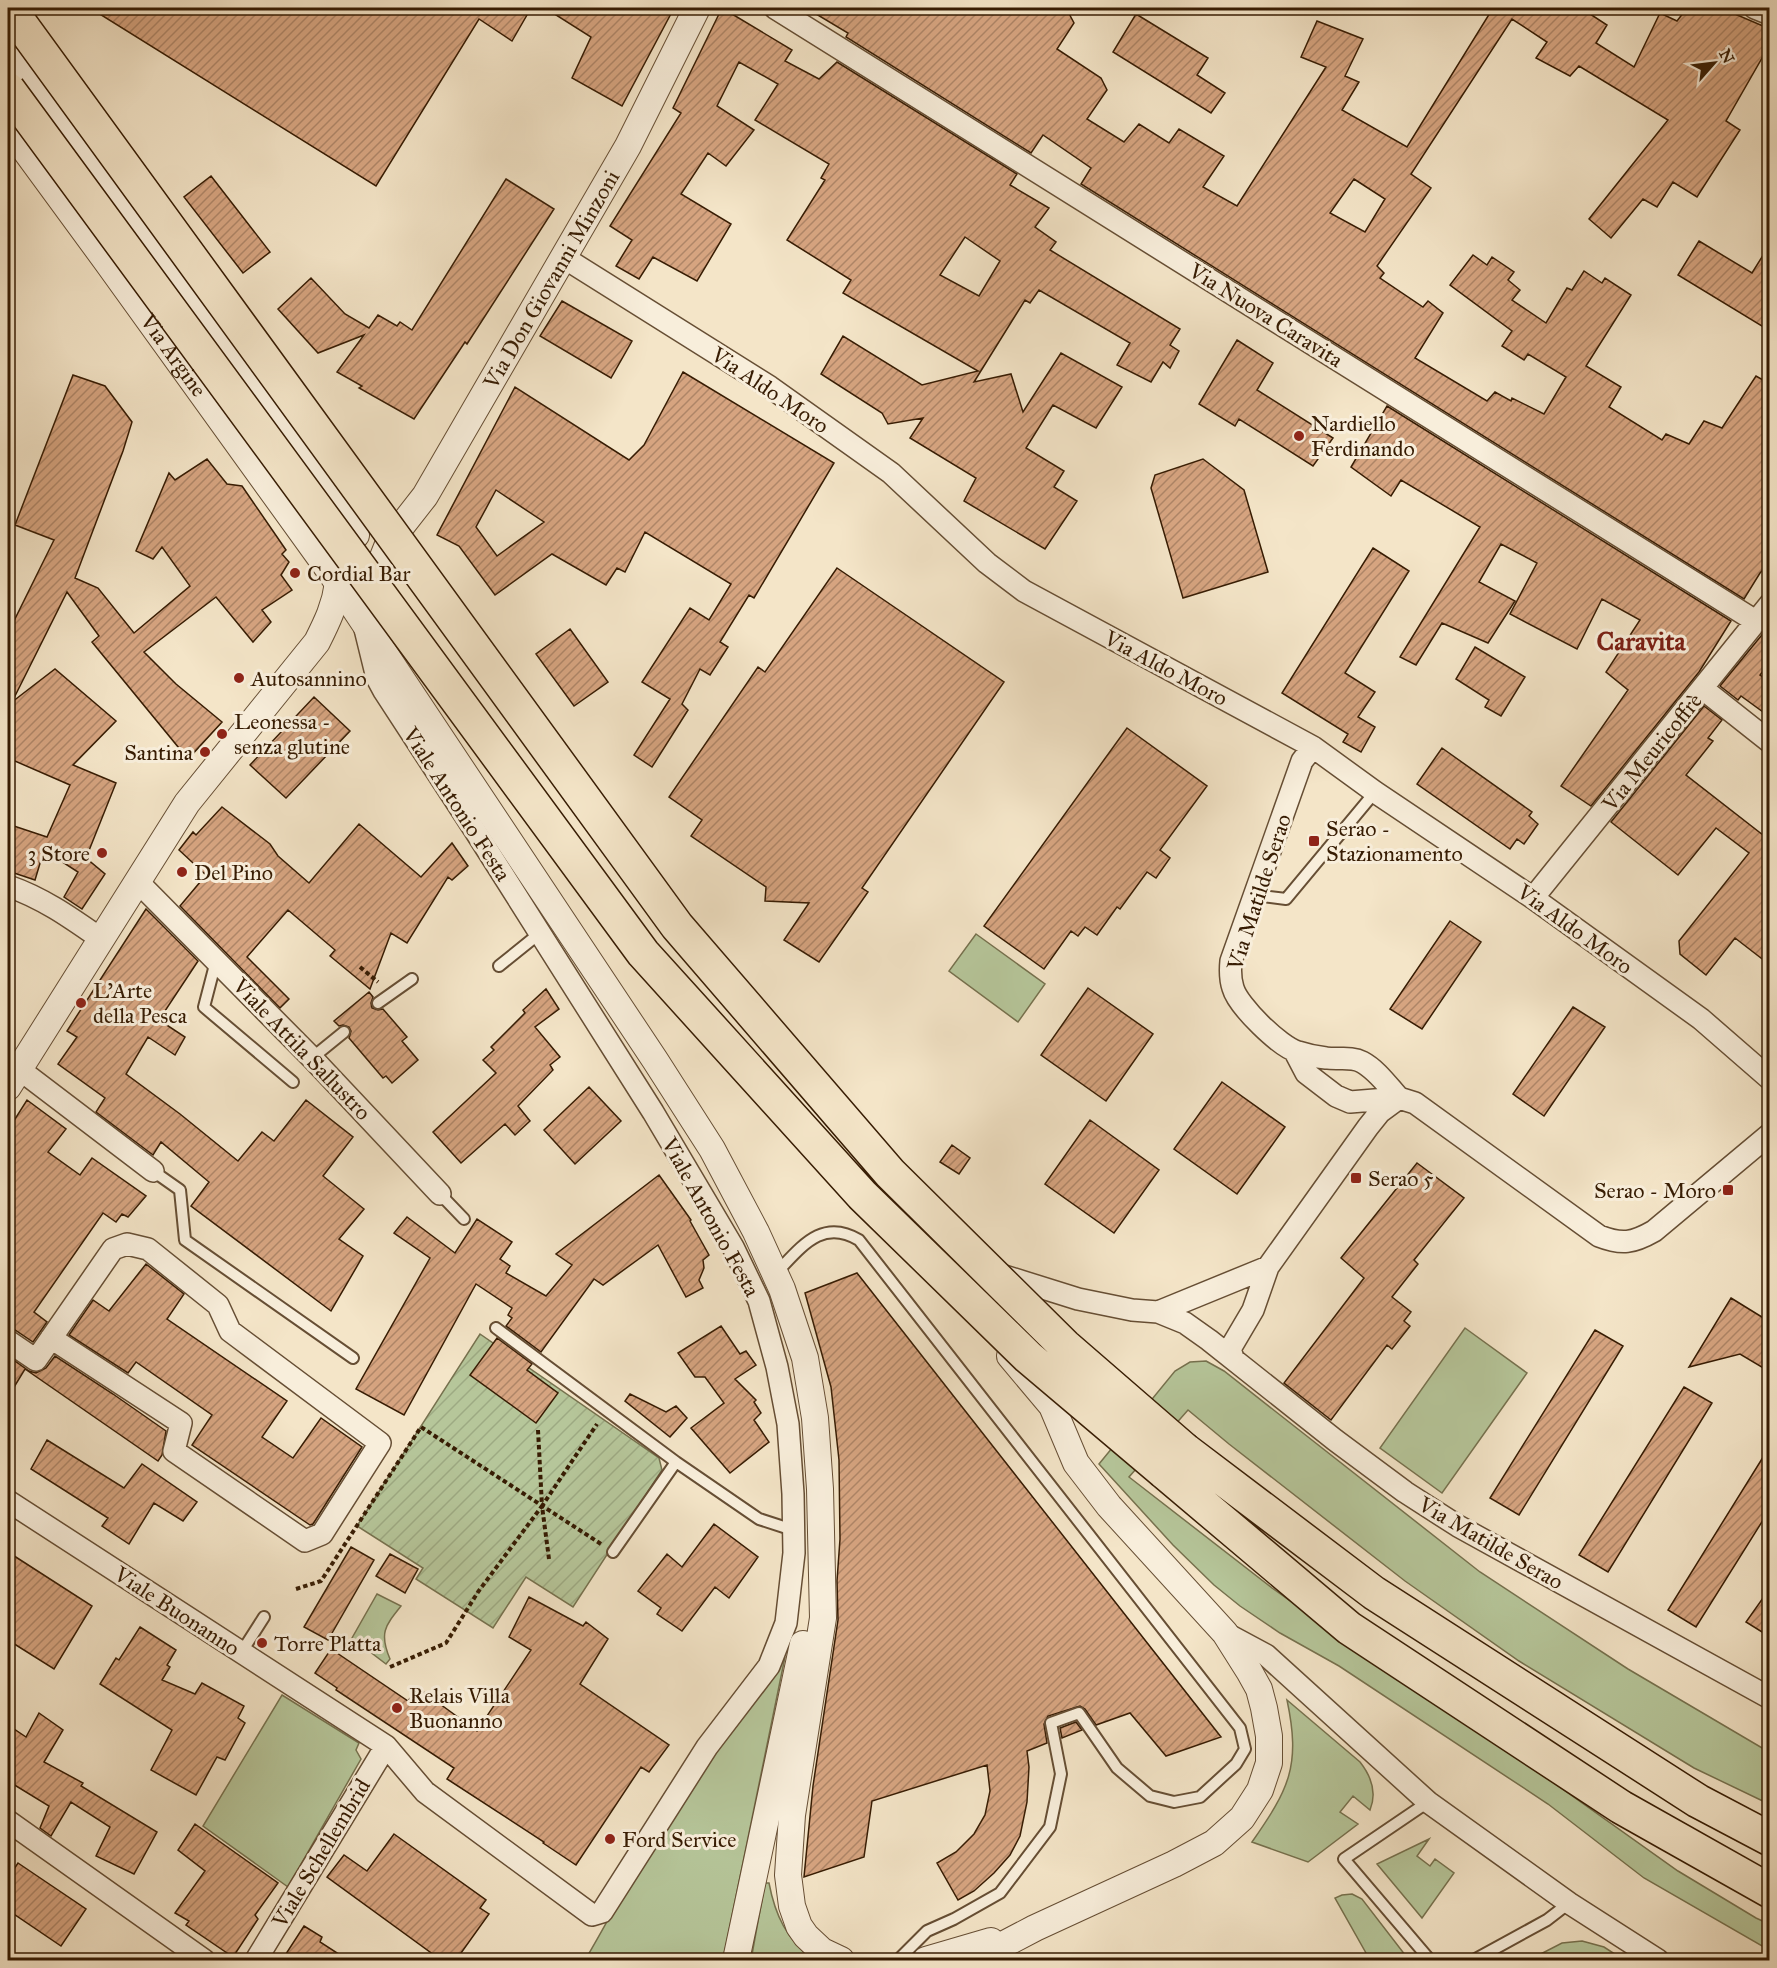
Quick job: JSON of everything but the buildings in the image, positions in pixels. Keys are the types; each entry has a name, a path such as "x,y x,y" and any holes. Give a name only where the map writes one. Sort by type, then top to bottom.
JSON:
{"highway":[{"path":"9,8 676,926 890,1173 1065,1346 1175,1461 1349,1628 1621,1807 1770,1891"},
{"path":"8,89 643,952 862,1195 1028,1358 1175,1461 1374,1593 1698,1801 1770,1837"}],"street":[{"name":"Via Don Giovanni Minzoni","path":"378,552 425,496 628,146 697,8"},
{"name":"Via Nuova Caravita","path":"775,8 1757,622"},
{"path":"1755,8 1770,14"},
{"path":"8,58 378,552 655,945 869,1192 931,1253 1052,1406 1076,1463 1102,1497 1225,1633 1250,1671 1259,1689 1266,1718 1269,1736 1269,1764 1260,1790 1242,1818 1214,1843 1174,1864 1035,1928 974,1960"},
{"name":"Via Argine","path":"8,127 338,583 699,1129 756,1232 782,1289 805,1358 815,1418 822,1552"},
{"name":"Via Aldo Moro","path":"563,257 770,387 891,473 987,563 1024,591 1313,747 1375,792 1533,898 1701,1019 1770,1079"},
{"path":"153,1171 13,1078 187,803 317,642 332,614 338,583"},
{"name":"Via Meuricoffrè","path":"1533,898 1770,604"},
{"path":"317,642 363,621"},
{"name":"Viale Antonio Festa","path":"363,621 377,678 384,691 653,1112 733,1247 759,1301 777,1367 788,1424 794,1552 786,1623 769,1666 707,1747 602,1912"},
{"path":"1703,688 1770,742"},
{"name":"Via Matilde Serao","path":"1313,747 1302,761 1231,961 1230,975 1233,990 1241,1005 1268,1032 1295,1052 1306,1072 1336,1096 1350,1102 1398,1098 1415,1103 1599,1236 1625,1243 1642,1238 1670,1220 1770,1134"},
{"name":"Viale Attila Sallustro","path":"138,882 312,1058 440,1194"},
{"path":"8,886 55,907 101,939"},
{"name":"Via Matilde Serao","path":"1295,1052 1325,1058 1351,1058 1360,1061 1372,1068 1398,1098"},
{"path":"1233,1358 1230,1348 1253,1310 1268,1267 1368,1127 1380,1112 1398,1098"},
{"path":"8,1341 36,1360 51,1338 113,1249 127,1244 148,1249 218,1305 230,1331 380,1443 322,1534 305,1541 174,1451 181,1423 51,1338"},
{"path":"931,1253 1078,1299 1132,1310 1158,1312 1268,1267"},
{"name":"Via Matilde Serao","path":"1158,1312 1185,1323 1233,1358 1335,1440 1405,1492 1458,1526 1770,1698"},
{"name":"Viale Buonanno","path":"8,1501 386,1746 425,1792 592,1915 602,1912"},
{"path":"736,1960 822,1552"},
{"path":"822,1552 823,1618 792,1815 788,1875 792,1906 799,1926 822,1951 841,1960"},
{"path":"1225,1633 1266,1655 1428,1802 1569,1903 1658,1960"},
{"name":"Viale Schellembrid","path":"256,1960 386,1746"},
{"path":"8,1821 204,1960"},
{"path":"926,1960 1035,1928"}],"lane":[{"path":"1254,895 1286,899 1375,792"},
{"path":"499,966 540,933"},
{"path":"216,960 204,1007 293,1082"},
{"path":"378,1003 412,979"},
{"path":"312,1058 344,1032"},
{"path":"153,1171 180,1190 185,1240 353,1358"},
{"name":"Viale Attila Sallustro","path":"440,1194 464,1219"},
{"path":"775,1274 811,1237 835,1232 847,1233 859,1240 1240,1728 1245,1749 1236,1764 1200,1797 1174,1802 1150,1796 1117,1768 1079,1713 1051,1723 1060,1774 1050,1827 999,1893 954,1920 927,1931 898,1960"},
{"path":"496,1328 676,1462 759,1519 793,1530"},
{"path":"614,1552 676,1462"},
{"path":"241,1653 264,1617"},
{"path":"1428,1802 1344,1859 1430,1960"},
{"path":"1474,1960 1547,1920 1569,1903"}],"path":[{"path":"390,1667 447,1643 478,1592 542,1506 607,1410"},
{"path":"296,1589 321,1581 421,1427 614,1552"},
{"path":"538,1430 542,1506 549,1559"}],"green space":[{"path":"976,934 1045,984 1018,1022 949,971"},
{"path":"1465,1328 1527,1373 1442,1493 1380,1448"},
{"path":"480,1334 659,1458 662,1470 573,1607 526,1577 493,1628 416,1579 423,1568 357,1526"},
{"path":"1206,1361 1224,1371 1480,1572 1628,1669 1769,1752 1769,1804 1694,1768 1519,1661 1405,1581 1188,1410 1129,1477 1272,1588 1448,1713 1547,1778 1678,1871 1769,1924 1769,1950 1644,1878 1548,1804 1339,1666 1280,1633 1240,1606 1214,1585 1173,1545 1099,1464 1175,1371 1190,1362"},
{"path":"377,1594 401,1606 385,1630 385,1643 390,1659 386,1664 352,1638"},
{"path":"785,1657 723,1960 585,1960 644,1855 666,1821"},
{"path":"282,1695 359,1743 356,1750 361,1759 288,1887 203,1826"},
{"path":"1287,1700 1360,1762 1370,1779 1373,1791 1370,1810 1353,1796 1340,1812 1358,1824 1308,1862 1252,1842 1275,1807 1289,1776 1293,1743"},
{"path":"1429,1839 1417,1856 1430,1866 1435,1859 1454,1873 1422,1918 1377,1864"},
{"path":"765,1883 769,1883 783,1926 796,1944 813,1960 751,1960"},
{"path":"1352,1894 1362,1899 1409,1960 1370,1960 1335,1898"},
{"path":"1582,1941 1604,1947 1624,1960 1529,1960 1562,1943"}],"place":[{"name":"Nardiello Ferdinando","path":"1299,436"},
{"name":"Cordial Bar","path":"295,573"},
{"name":"Autosannino","path":"239,678"},
{"name":"Leonessa - senza glutine","path":"222,734"},
{"name":"Santina","path":"205,752"},
{"name":"Serao - Stazionamento","path":"1314,841"},
{"name":"3 Store","path":"102,853"},
{"name":"Del Pino","path":"182,872"},
{"name":"L'Arte della Pesca","path":"81,1003"},
{"name":"Serao 5","path":"1356,1178"},
{"name":"Serao - Moro","path":"1728,1190"},
{"name":"Torre Platta","path":"262,1643"},
{"name":"Relais Villa Buonanno","path":"397,1708"},
{"name":"Ford Service","path":"610,1839"}],"district":[{"name":"Caravita","path":"1641,641"}]}
